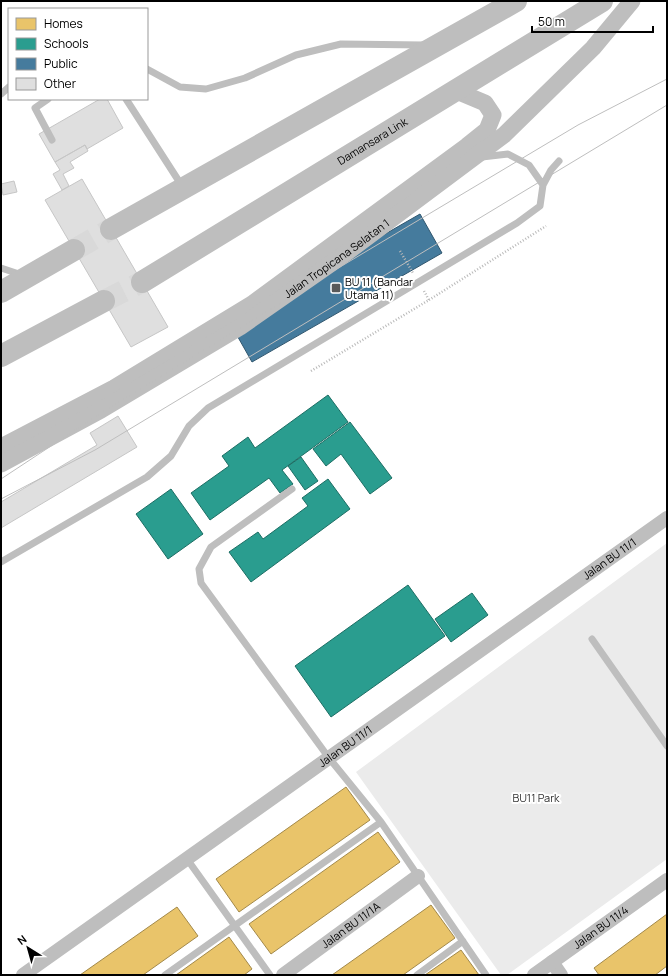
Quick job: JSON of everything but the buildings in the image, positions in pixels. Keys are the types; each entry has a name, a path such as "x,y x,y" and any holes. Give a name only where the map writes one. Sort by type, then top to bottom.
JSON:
{"highway":[{"path":"111,229 516,1"},
{"name":"Damansara Link","path":"142,282 454,90 602,1"},
{"path":"1,292 74,250"},
{"path":"1,356 104,301"}],"street":[{"name":"Jalan Tropicana Selatan 1","path":"1,464 102,410 240,327 346,254 504,135 582,58 632,1"},
{"name":"Jalan Tropicana Selatan 1","path":"1,447 114,388 252,304 467,146 487,130 493,115 485,103 454,90"},
{"name":"Jalan BU 11/1","path":"23,975 667,518"},
{"name":"Jalan BU 11/1A","path":"283,975 418,876"},
{"name":"Jalan BU 11/4","path":"534,975 667,880"},
{"path":"552,962 561,975"}],"lane":[{"path":"148,70 180,88 206,88 245,78 296,55 341,44 438,45"},
{"path":"47,100 35,108 52,140"},
{"path":"127,100 183,188"},
{"path":"473,158 508,154 529,165 543,185"},
{"path":"1,562 147,477 171,456 188,426 208,408 517,223 540,206 543,185 550,170 559,161"},
{"path":"1,268 26,277"},
{"path":"292,490 211,547 199,569 200,583 329,758 381,822 486,975"},
{"path":"592,639 667,746"},
{"path":"164,975 234,924 381,822"},
{"path":"187,858 270,975"},
{"path":"417,975 463,941"}],"path":[{"path":"429,300 546,226"},
{"path":"311,371 376,333"}],"green space":[{"name":"BU11 Park","path":"667,543 667,859 507,975 501,975 356,772"}],"tunnel":[{"path":"74,250 111,229"},
{"path":"104,301 142,282"}],"tram line":[{"path":"1,479 101,413 330,273 578,125 667,79"},
{"path":"1,499 95,450 667,105"}],"place":[{"name":"BU 11 (Bandar Utama 11)","path":"336,288"}]}
